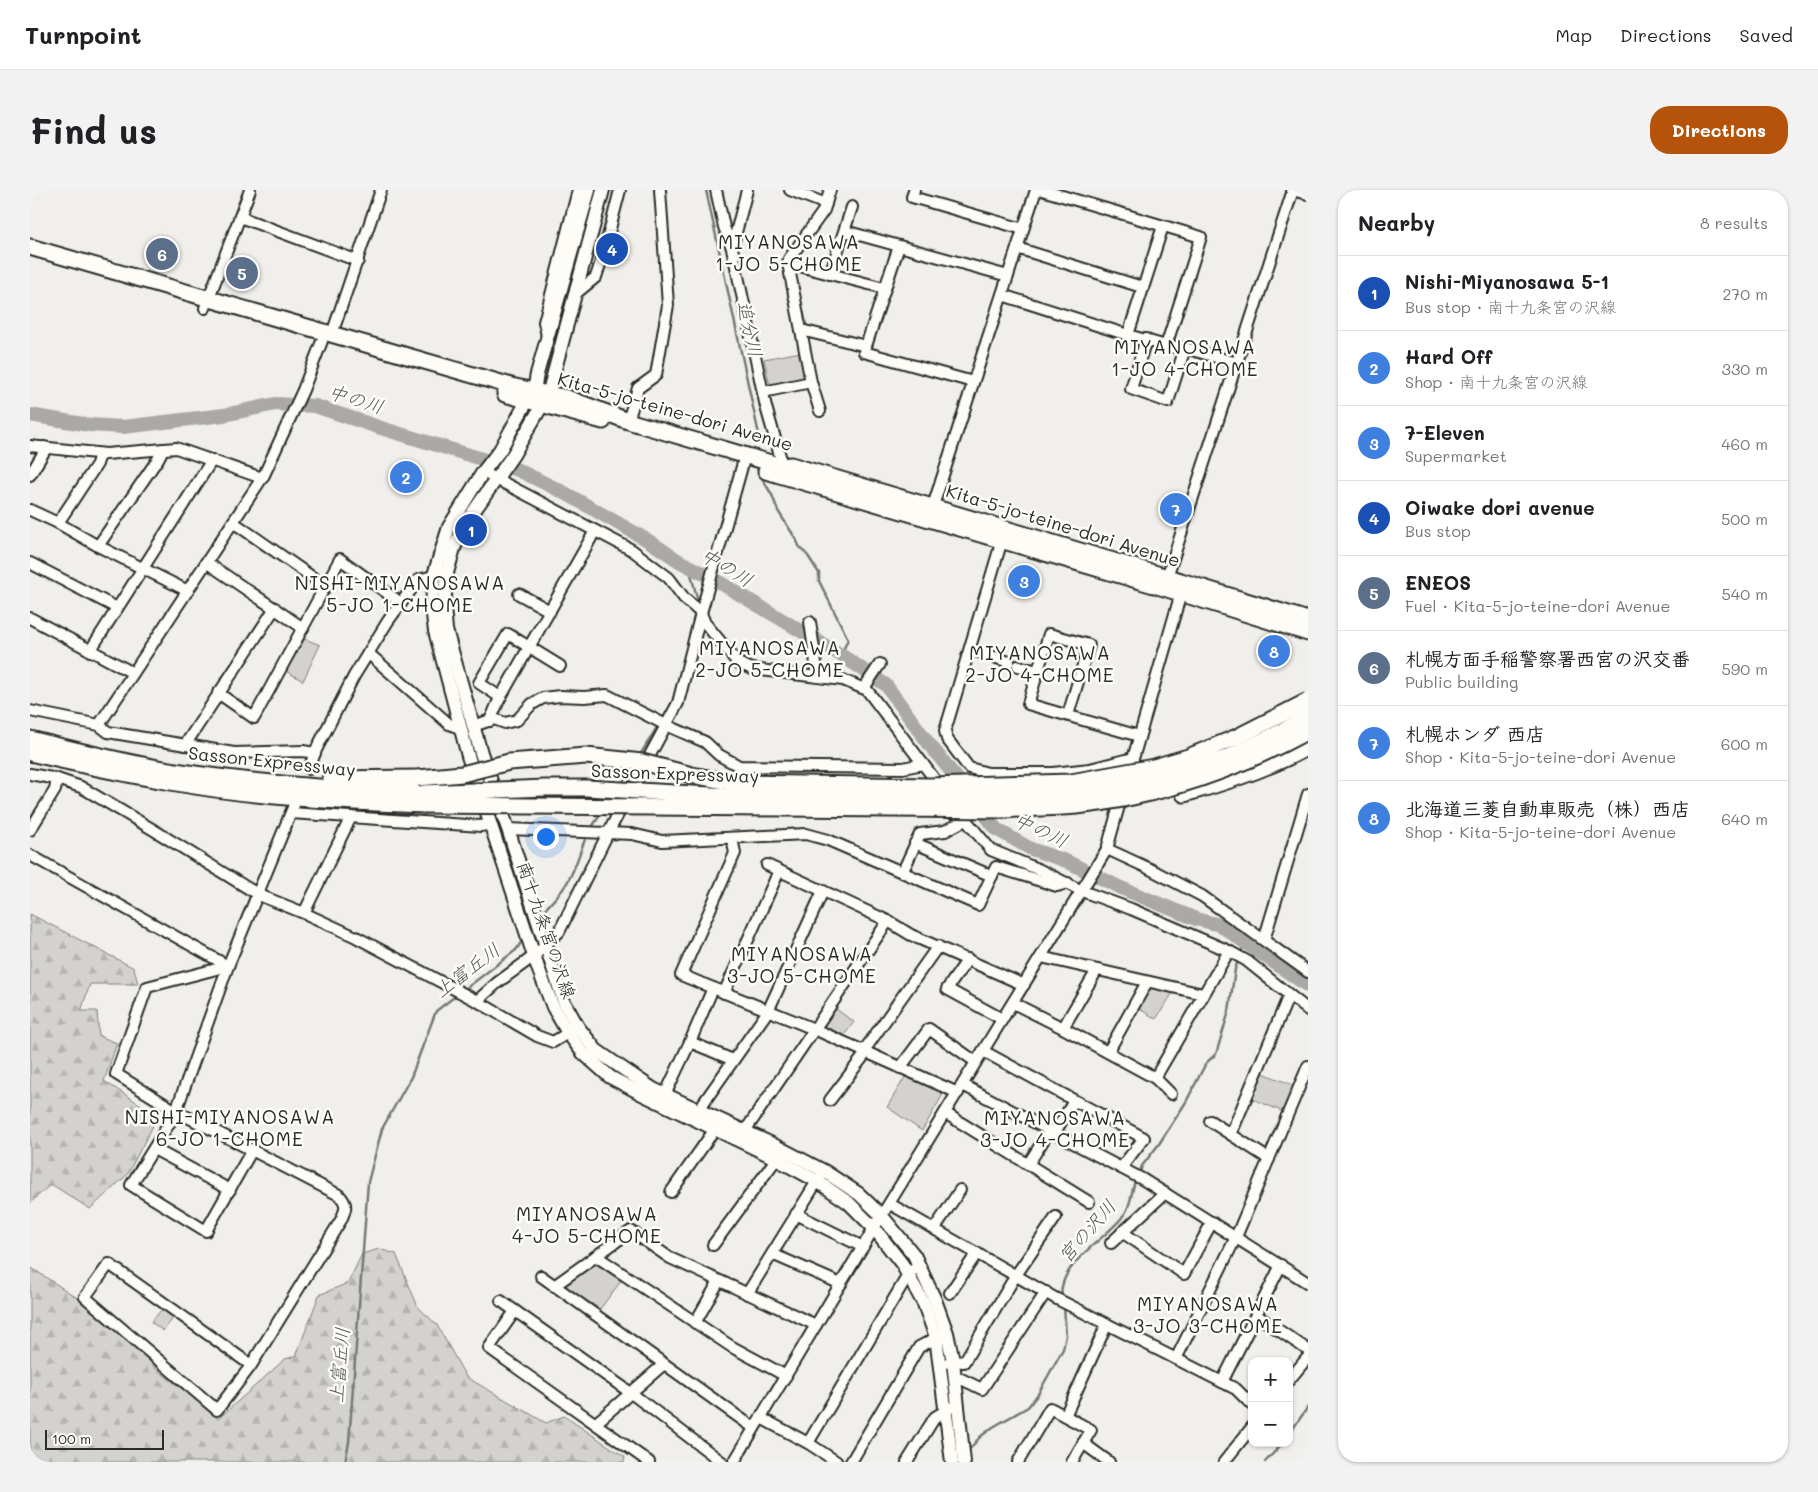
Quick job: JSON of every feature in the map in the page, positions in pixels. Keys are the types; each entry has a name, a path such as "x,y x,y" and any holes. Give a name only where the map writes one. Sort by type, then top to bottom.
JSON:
{"highway":[{"name":"Kita-5-jo-teine-dori Avenue","path":"30,247 207,303"},
{"name":"Kita-5-jo-teine-dori Avenue","path":"30,256 511,386 563,409 743,463 779,470 791,465 931,513 1002,540 1308,633"},
{"name":"Kita-5-jo-teine-dori Avenue","path":"538,398 566,398 628,421 779,470"},
{"name":"Kita-5-jo-teine-dori Avenue","path":"931,513 1167,576 1308,620"},
{"path":"236,779 418,778 462,774 509,762 586,756 642,762 692,775 736,783 929,786 1029,785 1071,782 1154,767 1188,757 1237,737 1308,701"},
{"name":"Sasson Expressway","path":"30,739 84,753 174,771 424,799 553,788 586,788 728,796 1044,796 1128,785 1168,776 1227,758 1285,730 1308,716"},
{"name":"Sasson Expressway","path":"30,753 172,783 316,800 424,799 985,810 1078,806 1187,784 1229,769 1272,750 1308,731"},
{"path":"1078,806 1141,802 1184,794 1227,781 1281,760 1308,747"}],"main road":[{"path":"538,398 548,337 589,190"},
{"path":"538,398 574,295 603,190"},
{"name":"南十九条宮の沢線","path":"538,398 484,472 449,527 434,575 432,607 435,631 466,727 480,753 508,829 573,1030 583,1053 610,1077 696,1114 859,1194 882,1216 914,1255 935,1300 942,1335 940,1366 964,1456"},
{"name":"南十九条宮の沢線","path":"538,398 513,455 467,521 454,548 447,573 444,606 446,630 466,727 490,824 533,954 553,1007 573,1030"},
{"name":"南十九条宮の沢線","path":"696,1114 715,1129 742,1136"},
{"name":"南十九条宮の沢線","path":"820,1176 874,1228 908,1275 942,1335 953,1361 955,1376 952,1408 952,1462"}],"street":[{"path":"207,303 250,190"},
{"path":"99,725 262,478 327,337 358,261 381,190"},
{"path":"548,337 544,322 578,190"},
{"path":"574,295 596,277 620,190"},
{"path":"628,421 638,388 656,375 668,304 660,190"},
{"path":"716,190 724,227 732,248 763,392 780,456 779,470"},
{"path":"732,248 747,190"},
{"path":"790,190 826,204"},
{"path":"820,412 811,382 788,263 826,204 830,190"},
{"path":"914,190 912,197 1023,229"},
{"path":"931,513 1036,190"},
{"path":"1042,190 1201,237 1166,346"},
{"path":"1167,576 1293,190 1308,194"},
{"path":"830,274 852,207"},
{"path":"240,217 358,261"},
{"path":"1128,335 1163,226"},
{"path":"844,231 1008,276"},
{"path":"898,246 864,352 973,382"},
{"path":"1017,248 1142,288"},
{"path":"788,263 884,288"},
{"path":"1002,295 1166,346 1185,348 1237,363"},
{"path":"801,330 866,346"},
{"path":"1146,339 1131,389 1168,402 1185,348"},
{"path":"763,392 811,382"},
{"path":"30,446 100,454 176,448 262,478"},
{"path":"30,474 44,452 44,447"},
{"path":"98,546 158,459 162,449"},
{"path":"58,523 96,464 100,454"},
{"path":"90,650 212,460"},
{"path":"477,1001 559,932 608,833 678,703 743,463"},
{"path":"484,472 632,550 669,578 684,598 701,614 705,623 738,663 745,667 844,680 867,690 965,820 991,850 1068,883 1084,886 1131,909 1230,952 1247,961 1308,1010"},
{"path":"30,510 188,591"},
{"path":"233,522 325,586"},
{"path":"490,721 500,698 595,531"},
{"path":"1002,540 945,731 947,739 969,768 988,773 1053,773 1090,769 1133,758"},
{"path":"218,693 254,718 340,560 401,603"},
{"path":"206,562 303,628"},
{"path":"30,563 117,608"},
{"path":"309,769 315,753 354,676 401,603 418,580 447,573"},
{"path":"734,1462 874,1228 1107,849 1181,593"},
{"path":"518,594 550,611"},
{"path":"185,745 275,608"},
{"path":"30,618 133,673"},
{"path":"810,622 818,677"},
{"path":"500,698 479,683 508,634 560,666"},
{"path":"1068,716 1089,645 1049,634 1028,704 1068,716 1140,736"},
{"path":"970,649 1038,671"},
{"path":"368,653 449,724 466,727 494,719 505,724 517,720 532,704 543,698 607,695 666,725 705,742 719,755 738,766 903,768 922,764"},
{"path":"864,688 880,664"},
{"path":"30,711 99,725 108,732 234,753 302,751 315,753"},
{"path":"30,774 57,779 81,787 259,895 356,937 467,995 537,1036 553,1042 573,1030"},
{"path":"30,830 55,790 57,779"},
{"path":"1264,940 1308,794"},
{"path":"252,1150 206,1231 131,1185 176,1110 228,966 293,809 351,817 481,826 490,824"},
{"path":"304,913 351,817"},
{"path":"903,871 920,834 945,831 965,820"},
{"path":"508,829 632,834 662,841 806,834 828,840 978,905 996,868 1057,886 1068,883"},
{"path":"732,838 735,853 681,975 900,1068 960,1089 1052,1131 1142,1179 1308,1283"},
{"path":"915,844 992,876"},
{"path":"1107,849 1202,896 1308,972"},
{"path":"30,855 228,966"},
{"path":"767,865 888,921 911,935 1024,985"},
{"path":"724,993 779,871"},
{"path":"696,1114 768,1011 823,891"},
{"path":"742,1136 888,921"},
{"path":"830,1100 865,1053 938,946"},
{"path":"1155,1078 1203,994 1230,952"},
{"path":"1041,957 1203,994"},
{"path":"968,959 947,989 1002,1019"},
{"path":"228,966 147,987 116,1074 176,1110 339,1195 344,1200 346,1208 341,1220 251,1365 217,1410 85,1297 109,1264 251,1365"},
{"path":"1063,1028 1097,970"},
{"path":"1108,1052 1147,982"},
{"path":"664,1099 713,988"},
{"path":"1231,1134 1289,995"},
{"path":"1013,1003 1155,1078 1171,1094"},
{"path":"900,1068 929,1029 976,1062"},
{"path":"690,1042 733,1060"},
{"path":"983,1051 1144,1138 1124,1170"},
{"path":"1176,1359 1236,1237 1308,1066"},
{"path":"1029,1163 1074,1101"},
{"path":"945,1112 1089,1202"},
{"path":"1210,1121 1269,1159"},
{"path":"671,1192 715,1129"},
{"path":"154,1148 230,1190"},
{"path":"713,1245 780,1154"},
{"path":"747,1294 820,1176"},
{"path":"935,1228 960,1190"},
{"path":"1110,1243 1165,1193"},
{"path":"890,1204 1073,1307 1236,1389 1250,1402"},
{"path":"796,1214 863,1247"},
{"path":"940,1366 953,1361 964,1362 1016,1275 1056,1216"},
{"path":"1122,1232 1184,1274 1212,1222"},
{"path":"554,1286 631,1231 670,1258 816,1326"},
{"path":"950,1293 977,1253"},
{"path":"772,1254 841,1284"},
{"path":"596,1256 732,1347 786,1376"},
{"path":"808,1443 908,1275 918,1265"},
{"path":"1222,1382 1281,1265"},
{"path":"541,1276 754,1428"},
{"path":"695,1323 719,1281"},
{"path":"955,1376 982,1389 1051,1295"},
{"path":"501,1301 631,1393 722,1462"},
{"path":"515,1311 489,1348 649,1462"},
{"path":"1256,1315 1308,1350"},
{"path":"1065,1416 1107,1324"},
{"path":"851,1462 919,1347 942,1335"},
{"path":"1293,1375 1308,1357"},
{"path":"596,1423 664,1364"},
{"path":"907,1462 935,1417 952,1408"},
{"path":"1018,1462 1050,1408 1091,1430 1072,1462"},
{"path":"761,1418 808,1443 837,1462"},
{"path":"1224,1462 1248,1432"},
{"path":"1083,1443 1109,1462"}],"green space":[{"path":"801,352 806,375 804,378 772,384 769,382 764,359"},
{"path":"305,639 320,645 303,681 286,671"},
{"path":"30,914 134,968 138,984 90,984 81,1011 97,1011 99,1036 117,1043 104,1081 158,1116 127,1175 90,1209 51,1184 30,1203"},
{"path":"1151,986 1174,991 1156,1019 1138,1008"},
{"path":"836,1009 854,1022 842,1038 825,1029 824,1025"},
{"path":"1263,1073 1295,1086 1284,1112 1252,1099"},
{"path":"905,1077 942,1091 942,1096 922,1131 887,1107"},
{"path":"379,1249 396,1254 418,1307 437,1325 466,1377 546,1423 564,1416 625,1457 624,1462 30,1462 30,1267 76,1297 140,1351 156,1369 218,1419 285,1359 296,1356 319,1295 348,1283 362,1254"},
{"path":"593,1265 597,1265 621,1281 600,1309 565,1287"},
{"path":"163,1308 175,1316 163,1331 151,1322"}],"waterway":[{"name":"追分川","path":"706,190 761,444"},
{"name":"中の川","path":"30,415 89,425 123,427 224,415 275,404 315,406 518,470 565,493 649,541 679,561 719,582 841,655 886,685 929,744 996,829 1031,849 1066,861 1121,888 1196,919 1220,925 1308,986"},
{"name":"追分川","path":"762,478 772,495 778,511 799,546 819,573 819,581 848,639 841,655"},
{"name":"上富丘川","path":"689,566 699,606"},
{"name":"上富丘川","path":"662,719 671,707 679,679"},
{"name":"上富丘川","path":"640,755 659,724"},
{"name":"上富丘川","path":"621,785 633,766"},
{"name":"上富丘川","path":"590,830 602,812"},
{"name":"上富丘川","path":"540,916 567,883 587,835"},
{"name":"上富丘川","path":"464,990 516,950 524,938"},
{"name":"宮の沢川","path":"1241,953 1244,941"},
{"name":"宮の沢川","path":"1139,1174 1142,1166 1159,1144 1186,1102 1206,1063 1216,1054 1229,1011 1235,969 1238,961"},
{"name":"上富丘川","path":"345,1462 349,1442 368,1182 382,1129 411,1077 436,1011 458,994"},
{"name":"宮の沢川","path":"1063,1298 1062,1288 1065,1277 1071,1267 1117,1224 1124,1215 1129,1206 1136,1179"},
{"name":"宮の沢川","path":"968,1451 980,1437 993,1427 1028,1407 1038,1394 1063,1349 1066,1336 1064,1306"},
{"path":"1293,1428 1308,1407"},
{"path":"1265,1462 1279,1447"}],"place":[{"name":"Oiwake dori avenue","path":"612,249"},
{"name":"札幌方面手稲警察署西宮の沢交番","path":"162,254"},
{"name":"ENEOS","path":"242,273"},
{"name":"Hard Off","path":"406,477"},
{"name":"札幌ホンダ 西店","path":"1176,509"},
{"name":"Nishi-Miyanosawa 5-1","path":"471,530"},
{"name":"7-Eleven","path":"1024,581"},
{"name":"北海道三菱自動車販売（株）西店","path":"1274,651"}],"district":[{"name":"MIYANOSAWA 1-JO 5-CHOME","path":"789,253"},
{"name":"MIYANOSAWA 1-JO 4-CHOME","path":"1185,358"},
{"name":"NISHI-MIYANOSAWA 5-JO 1-CHOME","path":"400,594"},
{"name":"MIYANOSAWA 2-JO 5-CHOME","path":"770,659"},
{"name":"MIYANOSAWA 2-JO 4-CHOME","path":"1040,664"},
{"name":"MIYANOSAWA 3-JO 5-CHOME","path":"802,965"},
{"name":"NISHI-MIYANOSAWA 6-JO 1-CHOME","path":"230,1128"},
{"name":"MIYANOSAWA 3-JO 4-CHOME","path":"1055,1129"},
{"name":"MIYANOSAWA 4-JO 5-CHOME","path":"587,1225"},
{"name":"MIYANOSAWA 3-JO 3-CHOME","path":"1208,1315"}]}
